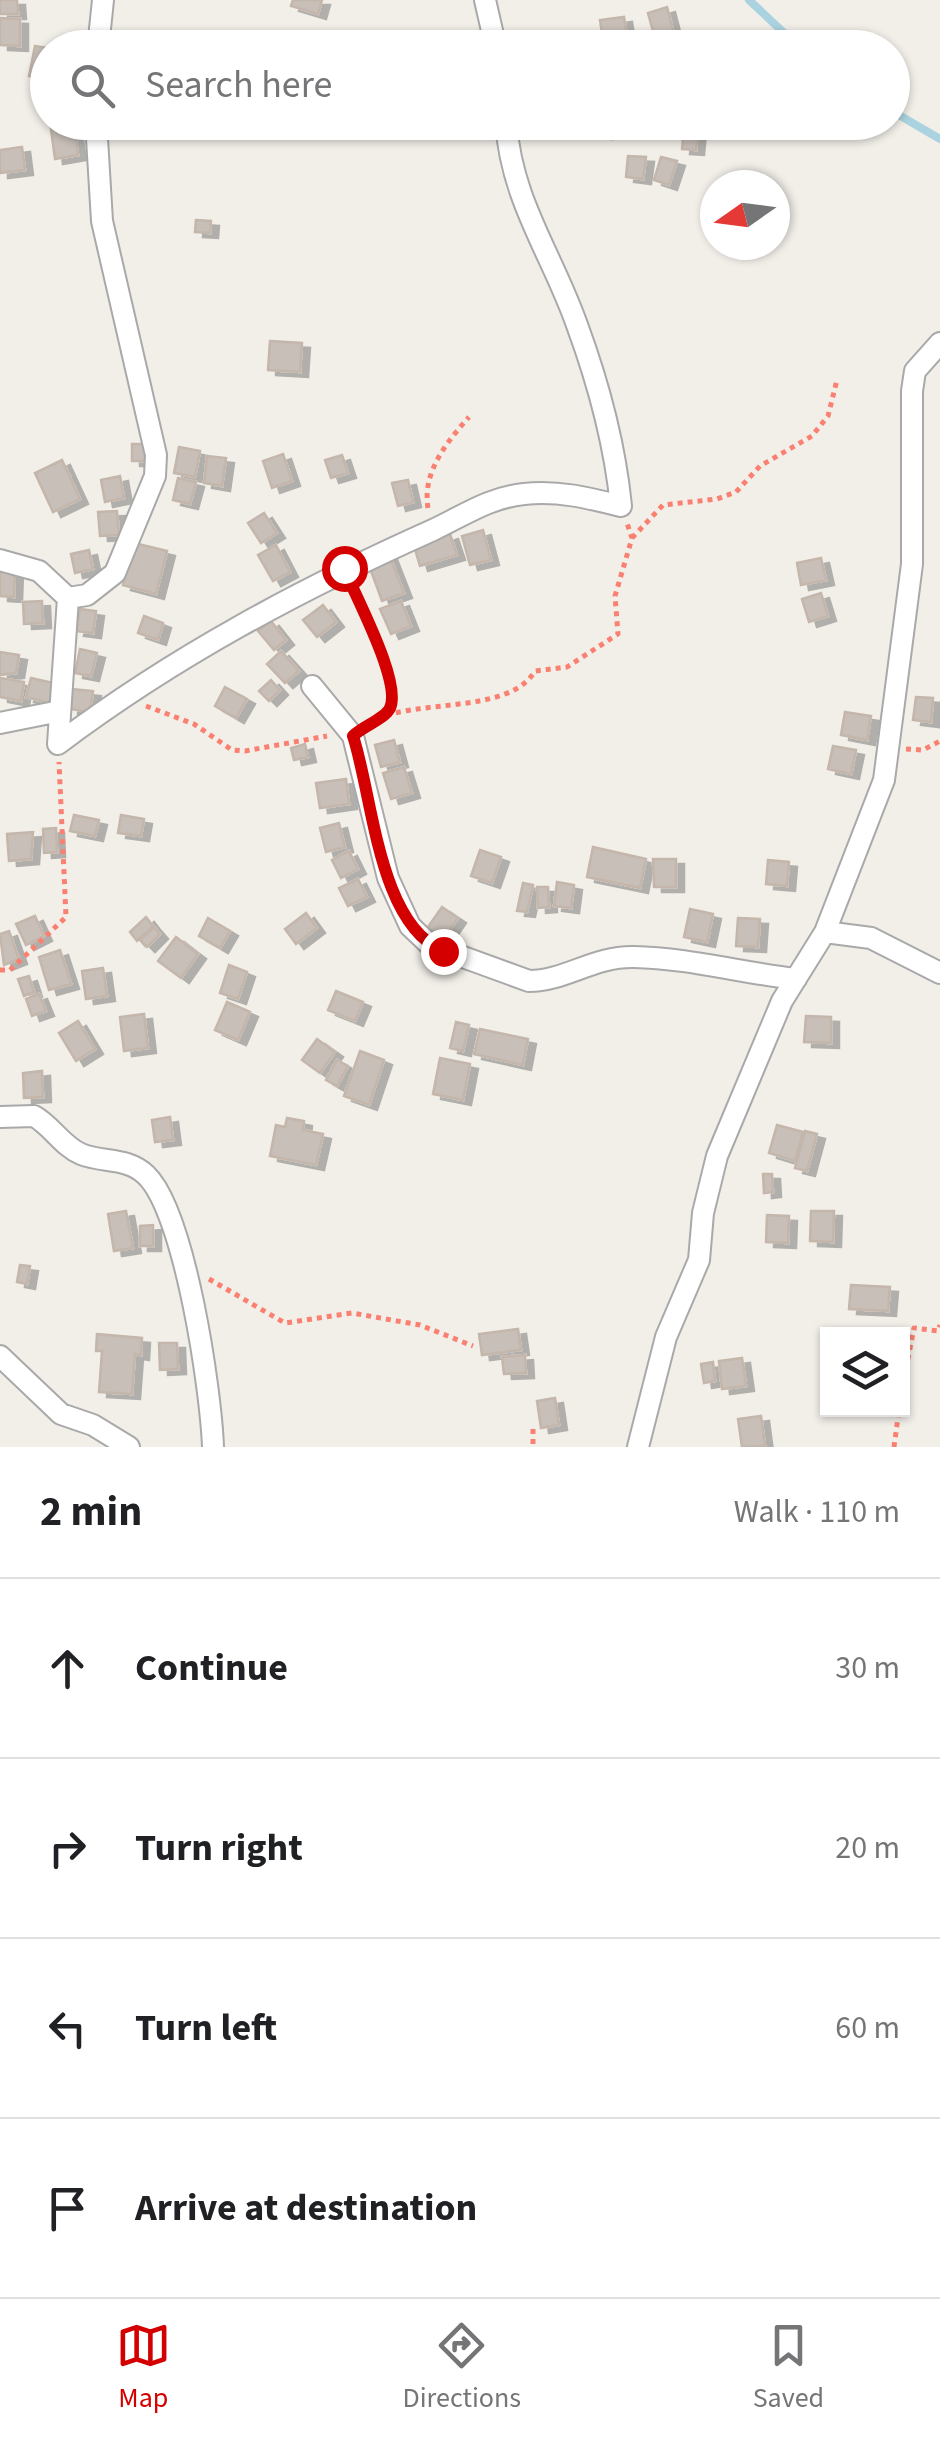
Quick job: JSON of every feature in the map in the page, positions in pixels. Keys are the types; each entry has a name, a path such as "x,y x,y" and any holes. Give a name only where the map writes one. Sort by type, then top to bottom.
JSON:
{"street":[{"path":"100,30 102,0"},
{"path":"485,0 492,30"},
{"path":"68,598 87,595 115,573 156,476 156,455 102,221 97,140"},
{"path":"58,744 121,696 344,568 432,530 479,503 526,493 582,496 622,506 609,438 577,326 514,184 508,140"},
{"path":"638,1447 666,1336 699,1260 709,1178 774,1018 826,932 877,808 912,564 912,391 915,371 940,343"},
{"path":"0,560 39,571 68,598"},
{"path":"58,744 68,598"},
{"path":"312,686 353,736 388,878 410,926 430,945 530,981 545,981 589,962 635,956 796,979"},
{"path":"0,722 60,711"},
{"path":"826,932 871,938 940,973"},
{"path":"0,1118 34,1116 81,1154 130,1164 146,1176 170,1219 208,1378 213,1447"},
{"path":"0,1356 61,1414 93,1426 128,1447"}],"path":[{"path":"121,696 194,724 232,750 264,749 309,737 353,736 388,714 495,696 528,684 535,671 567,667 618,634 616,596 632,538 663,504 694,498 717,500 736,492 760,466 812,436 828,416 837,380"},
{"path":"432,530 426,497 431,477 440,450 469,417"},
{"path":"622,506 632,538"},
{"path":"344,568 390,678 392,700 388,714"},
{"path":"888,748 924,750 940,740"},
{"path":"0,970 10,970 66,917 58,744"},
{"path":"180,1262 241,1301 285,1323 352,1313 420,1325 473,1346"},
{"path":"910,1348 914,1328 938,1331 940,1325"},
{"path":"894,1447 898,1417"},
{"path":"533,1428 533,1447"}],"building":[{"path":"0,0 17,0 18,14 0,14"},
{"path":"293,0 322,0 318,14 291,6"},
{"path":"667,7 673,30 653,30 648,13"},
{"path":"624,17 626,30 601,30 600,20"},
{"path":"0,18 20,19 20,46 0,45"},
{"path":"52,140 76,140 78,155 55,159"},
{"path":"683,140 697,140 696,150 682,149"},
{"path":"22,147 25,170 0,173 0,150"},
{"path":"628,156 646,157 643,179 626,177"},
{"path":"661,157 677,161 669,185 654,180"},
{"path":"196,220 211,221 210,233 195,232"},
{"path":"270,341 302,343 300,372 268,370"},
{"path":"132,444 151,444 150,461 132,461"},
{"path":"179,447 200,451 195,477 174,473"},
{"path":"283,454 292,481 272,488 263,461"},
{"path":"342,455 348,473 331,478 325,460"},
{"path":"207,456 226,458 222,486 204,483"},
{"path":"62,460 80,499 53,512 35,473"},
{"path":"120,476 124,498 105,502 101,480"},
{"path":"178,478 196,482 190,504 173,500"},
{"path":"408,480 413,502 398,506 392,483"},
{"path":"117,511 119,535 100,536 98,512"},
{"path":"264,513 277,533 261,543 248,523"},
{"path":"483,530 491,560 470,565 462,536"},
{"path":"450,534 457,555 420,566 414,546"},
{"path":"134,543 167,551 156,594 123,585"},
{"path":"276,545 290,572 273,581 258,555"},
{"path":"89,550 93,569 75,573 71,554"},
{"path":"388,552 404,593 382,601 367,560"},
{"path":"821,558 826,580 801,585 797,563"},
{"path":"0,568 15,569 14,597 0,596"},
{"path":"821,593 828,616 809,622 802,599"},
{"path":"42,601 43,623 24,624 23,602"},
{"path":"401,601 411,626 391,634 380,609"},
{"path":"323,605 336,622 317,637 303,620"},
{"path":"80,609 96,611 93,633 76,631"},
{"path":"144,616 163,623 158,640 138,633"},
{"path":"271,621 286,640 274,650 258,631"},
{"path":"80,649 97,653 91,676 75,673"},
{"path":"281,651 299,671 285,683 267,664"},
{"path":"0,652 19,655 16,673 0,675"},
{"path":"0,678 24,682 21,701 0,697"},
{"path":"31,678 53,683 49,703 26,697"},
{"path":"271,680 280,690 269,701 259,691"},
{"path":"225,687 247,699 236,718 215,706"},
{"path":"72,689 93,691 90,712 70,709"},
{"path":"916,697 933,698 931,722 913,720"},
{"path":"845,712 871,716 867,740 841,735"},
{"path":"394,740 400,762 381,767 375,745"},
{"path":"305,744 308,757 294,760 291,748"},
{"path":"833,746 856,750 851,774 828,769"},
{"path":"404,767 412,793 391,799 383,773"},
{"path":"346,779 349,804 320,808 316,783"},
{"path":"74,815 99,820 95,836 70,831"},
{"path":"121,815 144,819 141,836 118,833"},
{"path":"339,823 345,847 326,852 320,828"},
{"path":"56,828 57,852 44,853 43,829"},
{"path":"33,832 31,859 9,861 7,834"},
{"path":"593,847 646,859 640,888 587,877"},
{"path":"480,850 501,857 492,883 471,876"},
{"path":"349,851 358,869 341,878 332,860"},
{"path":"653,859 676,859 676,887 654,887"},
{"path":"768,860 789,862 787,886 766,884"},
{"path":"358,879 367,897 348,906 339,888"},
{"path":"557,882 574,885 571,908 554,906"},
{"path":"523,883 533,885 527,912 517,911"},
{"path":"537,887 548,887 549,907 538,908"},
{"path":"442,907 458,918 444,938 428,927"},
{"path":"690,909 713,914 707,942 684,937"},
{"path":"306,913 317,928 296,944 285,929"},
{"path":"35,916 44,936 26,945 16,924"},
{"path":"146,917 153,926 137,941 130,932"},
{"path":"208,918 230,931 220,948 199,936"},
{"path":"738,918 760,919 758,947 736,946"},
{"path":"154,927 160,934 147,947 140,940"},
{"path":"9,931 19,959 4,965 0,934"},
{"path":"176,937 198,954 181,978 158,961"},
{"path":"60,950 71,984 49,990 39,957"},
{"path":"229,965 247,972 238,999 220,993"},
{"path":"103,968 107,996 86,999 82,971"},
{"path":"29,976 34,992 24,996 18,979"},
{"path":"336,991 363,1002 355,1021 328,1010"},
{"path":"39,994 46,1011 32,1016 26,999"},
{"path":"227,1002 250,1012 238,1040 215,1030"},
{"path":"144,1014 148,1048 124,1051 120,1017"},
{"path":"806,1016 831,1017 831,1043 804,1042"},
{"path":"78,1021 95,1049 76,1061 59,1033"},
{"path":"456,1022 469,1025 463,1051 450,1048"},
{"path":"480,1029 528,1039 523,1065 474,1054"},
{"path":"317,1039 335,1052 320,1073 302,1060"},
{"path":"360,1051 384,1060 369,1105 344,1096"},
{"path":"440,1058 470,1064 463,1100 433,1094"},
{"path":"337,1060 348,1066 337,1086 326,1080"},
{"path":"42,1071 43,1097 24,1098 23,1073"},
{"path":"170,1117 173,1140 155,1142 152,1120"},
{"path":"287,1118 304,1121 303,1130 323,1134 316,1165 270,1156 276,1125 285,1127"},
{"path":"777,1125 803,1132 795,1161 769,1153"},
{"path":"805,1131 817,1134 807,1171 795,1168"},
{"path":"763,1174 772,1174 773,1192 764,1193"},
{"path":"126,1211 133,1248 114,1251 108,1214"},
{"path":"811,1211 834,1211 833,1242 810,1241"},
{"path":"767,1215 789,1216 788,1243 766,1242"},
{"path":"153,1225 153,1246 140,1246 140,1226"},
{"path":"20,1265 30,1266 27,1284 17,1282"},
{"path":"851,1285 890,1287 888,1311 849,1309"},
{"path":"518,1329 521,1350 482,1355 479,1334"},
{"path":"97,1334 142,1338 141,1355 135,1354 132,1394 99,1392 102,1351 96,1351"},
{"path":"159,1343 177,1343 178,1369 160,1370"},
{"path":"525,1355 526,1373 504,1374 502,1357"},
{"path":"742,1358 746,1386 722,1389 719,1361"},
{"path":"713,1362 715,1381 704,1383 701,1364"},
{"path":"555,1398 559,1425 541,1428 537,1401"},
{"path":"761,1416 765,1446 742,1447 738,1419"}],"waterway":[{"path":"749,0 781,30"},
{"path":"910,122 940,139"}],"route":[{"path":"344,568 390,678 392,700 388,714 353,736 383,861 410,926 430,945 443,951"}]}
